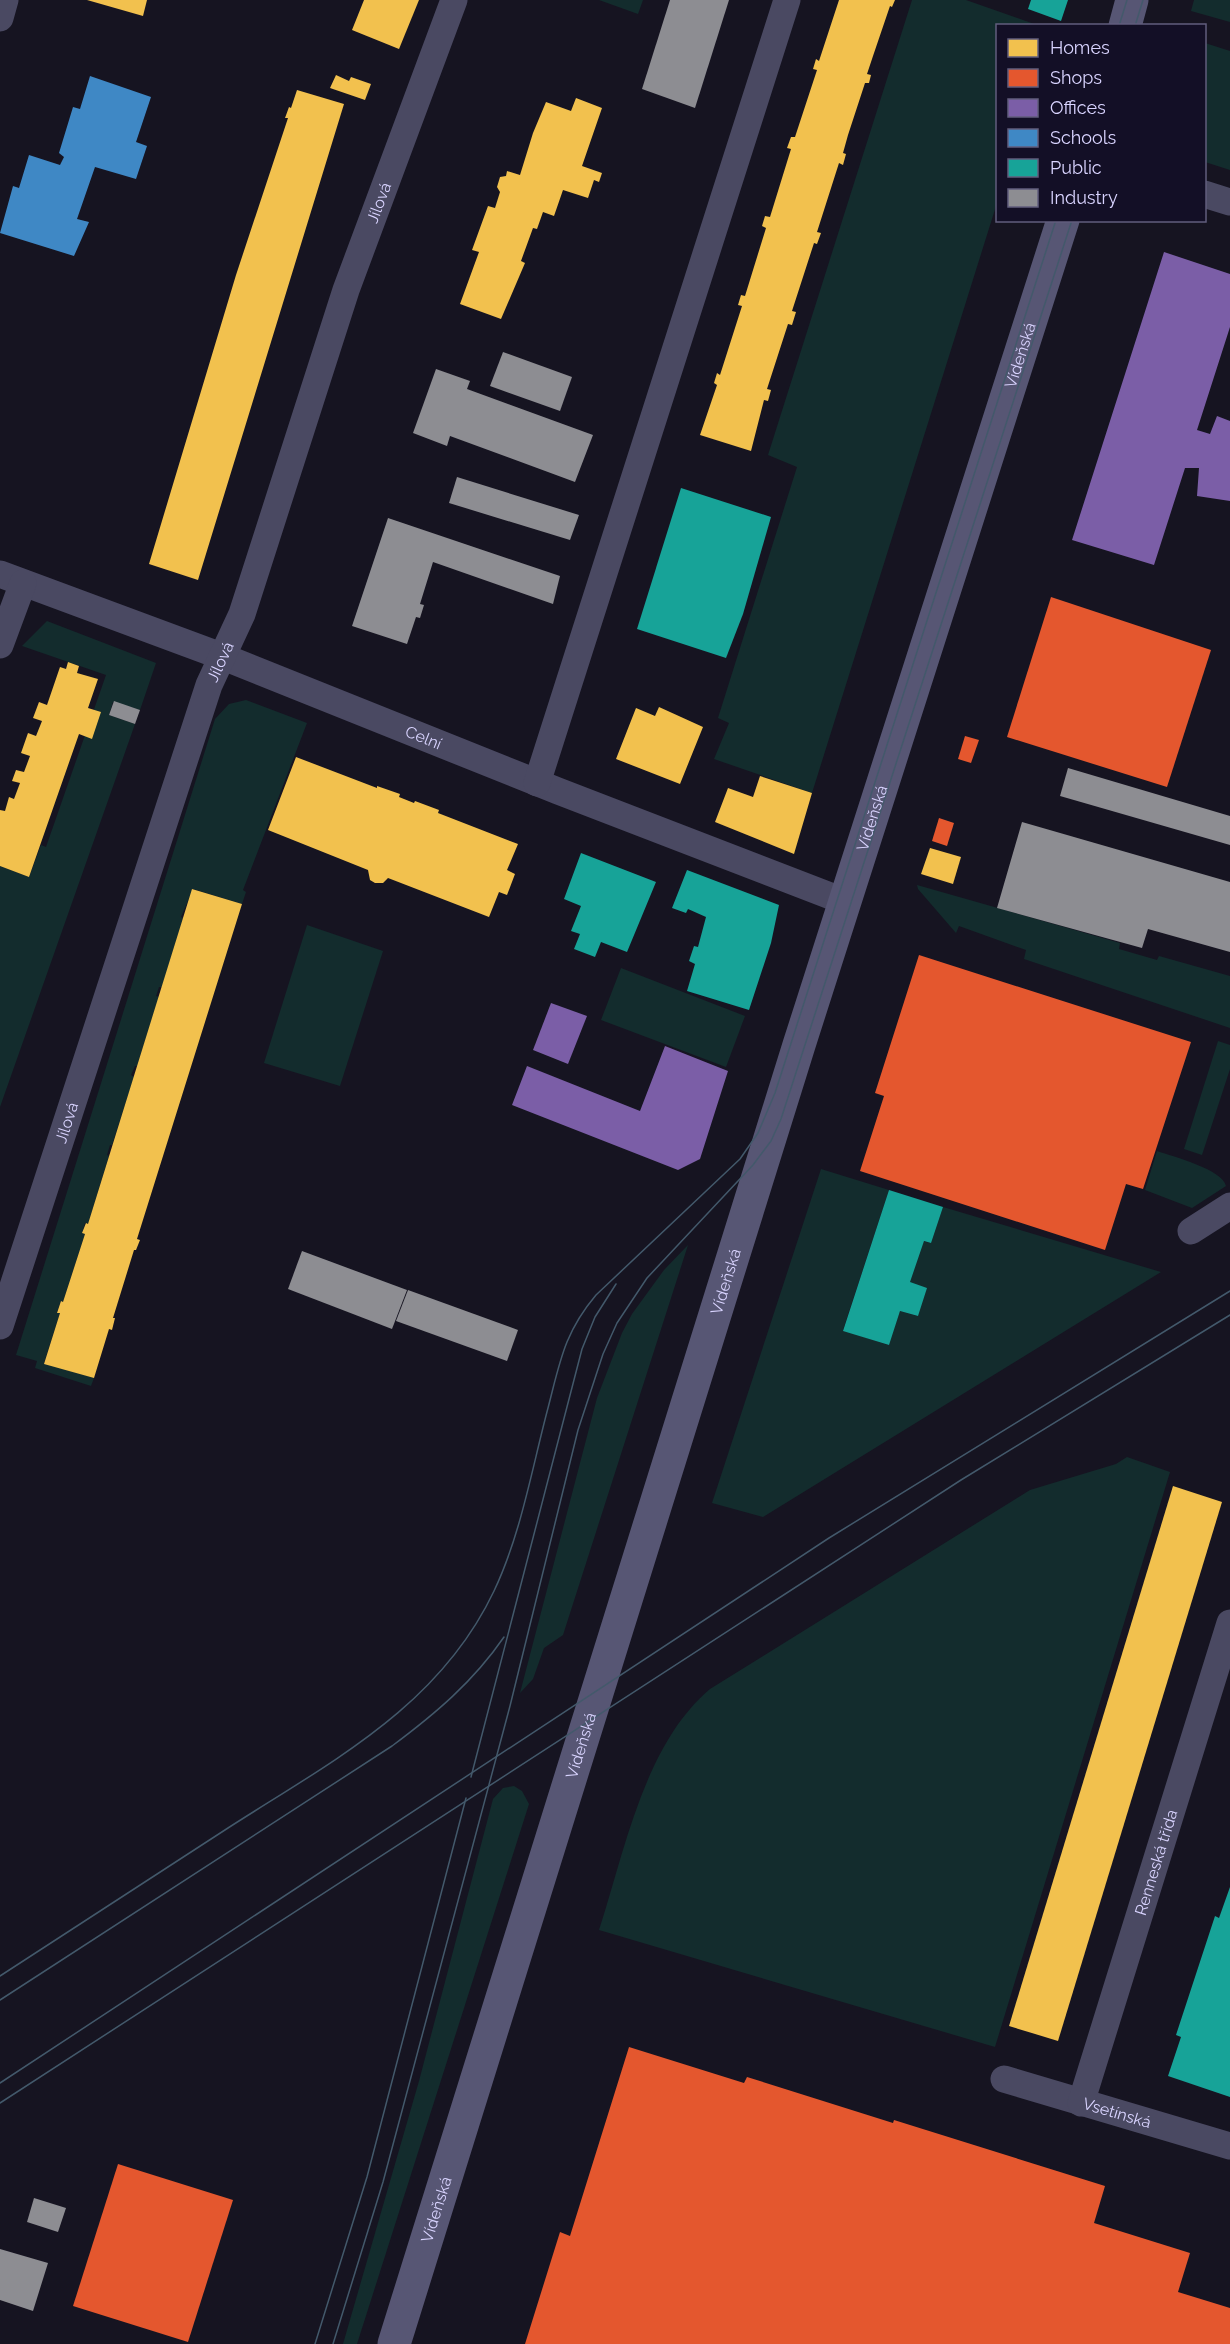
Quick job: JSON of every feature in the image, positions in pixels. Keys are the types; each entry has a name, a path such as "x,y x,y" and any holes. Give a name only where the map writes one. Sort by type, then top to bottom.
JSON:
{"main road":[{"path":"1126,24 1132,0"},
{"name":"Vídeňská","path":"394,2344 846,902 1062,222"}],"street":[{"path":"0,18 5,0"},
{"name":"Jílová","path":"0,1326 206,697 242,614 346,290 453,0"},
{"path":"537,783 787,0"},
{"path":"1206,195 1230,202"},
{"path":"0,645 11,579"},
{"name":"Celní","path":"11,579 222,656 537,783 846,902"},
{"path":"1191,1231 1230,1206"},
{"name":"Renneská třída","path":"1082,2103 1230,1623"},
{"name":"Vsetínská","path":"1004,2079 1230,2146"}],"green space":[{"path":"599,0 643,0 638,14"},
{"path":"912,0 966,0 1034,24 996,24 996,206 812,793 714,759 729,723 718,718 797,467 768,455"},
{"path":"1194,0 1230,0 1230,22 1191,11"},
{"path":"1206,43 1230,51 1230,170 1206,162"},
{"path":"47,621 156,663 140,710 113,702 109,715 135,724 0,1107 0,866 29,877 41,845 46,847 106,675 22,646"},
{"path":"246,700 307,723 243,890 246,892 242,904 193,889 181,917 183,918 162,987 159,987 156,996 159,997 137,1066 131,1075 134,1077 112,1145 110,1145 107,1155 109,1156 88,1224 85,1223 82,1233 85,1234 63,1302 61,1301 57,1312 60,1313 44,1363 94,1378 91,1386 35,1368 37,1361 16,1355 215,719 229,704"},
{"path":"917,885 1120,943 1119,949 1157,960 1159,956 1230,976 1230,1028 1024,959 1026,950 959,926 956,933"},
{"path":"307,925 383,951 340,1086 264,1063"},
{"path":"621,968 745,1016 726,1067 601,1020"},
{"path":"1218,1041 1230,1045 1230,1069 1202,1155 1184,1149"},
{"path":"1157,1151 1207,1169 1223,1180 1226,1186 1192,1208 1145,1190"},
{"path":"821,1169 889,1190 843,1330 888,1345 900,1311 917,1316 909,1282 922,1241 930,1243 943,1207 1161,1272 763,1517 712,1503"},
{"path":"688,1245 563,1635 544,1648 533,1679 520,1693 597,1398 622,1333 632,1314 664,1270"},
{"path":"1127,1457 1170,1472 995,2047 599,1930 628,1833 653,1769 668,1739 687,1712 710,1689 1030,1490 1116,1464"},
{"path":"514,1786 522,1791 529,1804 357,2344 343,2344 419,2081 493,1799 503,1788"}],"building: Homes":[{"path":"87,0 147,0 143,16"},
{"path":"364,0 419,0 399,49 352,30"},
{"path":"839,0 895,0 892,7 890,6 867,74 871,75 869,83 865,83 848,135 843,153 846,154 843,165 839,163 817,232 821,233 817,244 814,243 792,311 796,312 792,325 788,324 767,389 771,390 768,401 764,400 751,451 700,435 717,385 714,383 717,373 720,375 742,306 738,305 741,295 745,296 766,228 762,226 765,216 770,217 791,149 787,148 791,137 795,137 817,70 813,69 816,59 819,61"},
{"path":"336,75 349,81 351,77 371,84 365,100 330,88"},
{"path":"297,90 344,104 198,580 149,564 236,275 288,118 285,118"},
{"path":"576,98 602,108 582,166 602,173 599,182 594,180 588,198 563,190 554,216 543,212 537,229 533,228 521,261 525,263 501,319 460,304 479,252 472,250 488,206 495,208 500,192 497,187 500,177 506,176 507,171 520,175 533,133 546,102 571,111"},
{"path":"68,662 79,666 77,673 98,679 88,708 101,712 92,739 79,734 29,877 0,866 0,810 5,811 9,797 14,799 20,783 12,781 16,770 24,772 30,756 21,753 28,733 36,736 42,721 33,718 39,702 47,705 60,667 66,669"},
{"path":"659,707 703,727 680,784 616,759 636,708 655,716"},
{"path":"296,757 377,788 377,786 400,794 399,797 439,810 438,813 518,844 507,870 515,874 507,895 499,892 489,917 388,878 383,883 375,883 370,880 368,870 268,830"},
{"path":"760,776 812,793 794,854 715,822 728,788 753,797"},
{"path":"930,848 961,857 953,884 921,874"},
{"path":"192,889 242,904 137,1239 140,1240 134,1250 113,1318 115,1318 112,1330 109,1329 94,1378 44,1364 60,1313 57,1313 61,1301 63,1302 85,1234 82,1233 86,1223 88,1224"},
{"path":"1173,1486 1222,1502 1058,2041 1009,2026"}],"building: Shops":[{"path":"1051,597 1211,650 1167,787 1007,737"},
{"path":"965,736 979,740 971,763 958,759"},
{"path":"939,818 954,823 947,846 932,841"},
{"path":"919,955 1191,1042 1143,1189 1126,1184 1105,1250 860,1171 884,1096 875,1093"},
{"path":"629,2047 744,2083 747,2077 1105,2186 1094,2223 1190,2253 1178,2292 1230,2308 1230,2344 525,2344 560,2232 570,2236"},
{"path":"118,2164 233,2200 188,2342 73,2306"}],"building: Offices":[{"path":"1164,252 1230,274 1230,327 1197,430 1210,434 1217,416 1230,421 1230,501 1197,496 1199,468 1185,468 1154,565 1072,540"},
{"path":"551,1003 587,1016 568,1064 533,1050"},
{"path":"665,1046 728,1071 700,1159 678,1170 512,1105 527,1066 640,1111"}],"building: Schools":[{"path":"90,76 151,97 136,142 147,146 136,179 95,167 77,219 89,222 74,256 0,233 13,186 19,188 29,155 60,165 64,157 59,153 73,107 80,109"}],"building: Public":[{"path":"1031,0 1068,0 1061,21 1028,9"},
{"path":"681,488 771,517 743,614 726,658 637,629"},
{"path":"581,853 656,882 627,952 601,942 595,957 574,949 580,934 571,931 581,906 564,899"},
{"path":"687,870 779,905 771,943 749,1010 687,991 695,964 689,961 694,946 698,947 706,917 688,909 686,913 672,908"},
{"path":"889,1190 943,1207 931,1243 924,1241 910,1282 927,1288 918,1316 900,1311 889,1345 843,1331"},
{"path":"1230,1887 1230,2097 1168,2076 1181,2037 1176,2035 1215,1916 1219,1918"}],"building: Industry":[{"path":"670,0 729,0 695,108 642,89"},
{"path":"503,352 572,377 560,411 490,386"},
{"path":"436,369 470,381 467,389 593,435 575,482 450,436 447,446 413,433"},
{"path":"457,477 579,515 570,540 449,503"},
{"path":"388,518 560,576 553,604 433,562 420,604 424,605 420,618 416,617 407,644 352,626"},
{"path":"114,701 140,710 135,724 109,715"},
{"path":"1068,768 1230,816 1230,845 1060,796"},
{"path":"1022,822 1230,882 1230,952 1148,929 1142,948 997,908"},
{"path":"302,1251 407,1290 392,1329 288,1289"},
{"path":"408,1290 518,1330 507,1361 396,1321"},
{"path":"34,2198 66,2208 58,2232 27,2222"},
{"path":"0,2249 48,2263 33,2311 0,2300"}],"tram line":[{"path":"1120,24 1127,0"},
{"path":"1136,24 1143,0"},
{"path":"0,1976 306,1779 379,1728 444,1668 471,1632 494,1591 512,1547 564,1348 577,1322 596,1295 740,1159 758,1133 775,1093 1055,222"},
{"path":"333,2344 383,2182 510,1706 578,1430 603,1354 617,1323 647,1278 753,1165 771,1141 781,1119 1071,222"},
{"path":"471,1777 582,1349 595,1317 616,1284"},
{"path":"0,2083 829,1538 1230,1291"},
{"path":"0,2103 961,1480 1230,1315"},
{"path":"0,2000 392,1746 423,1722 466,1683 504,1637"},
{"path":"315,2344 367,2177 466,1798"}]}
